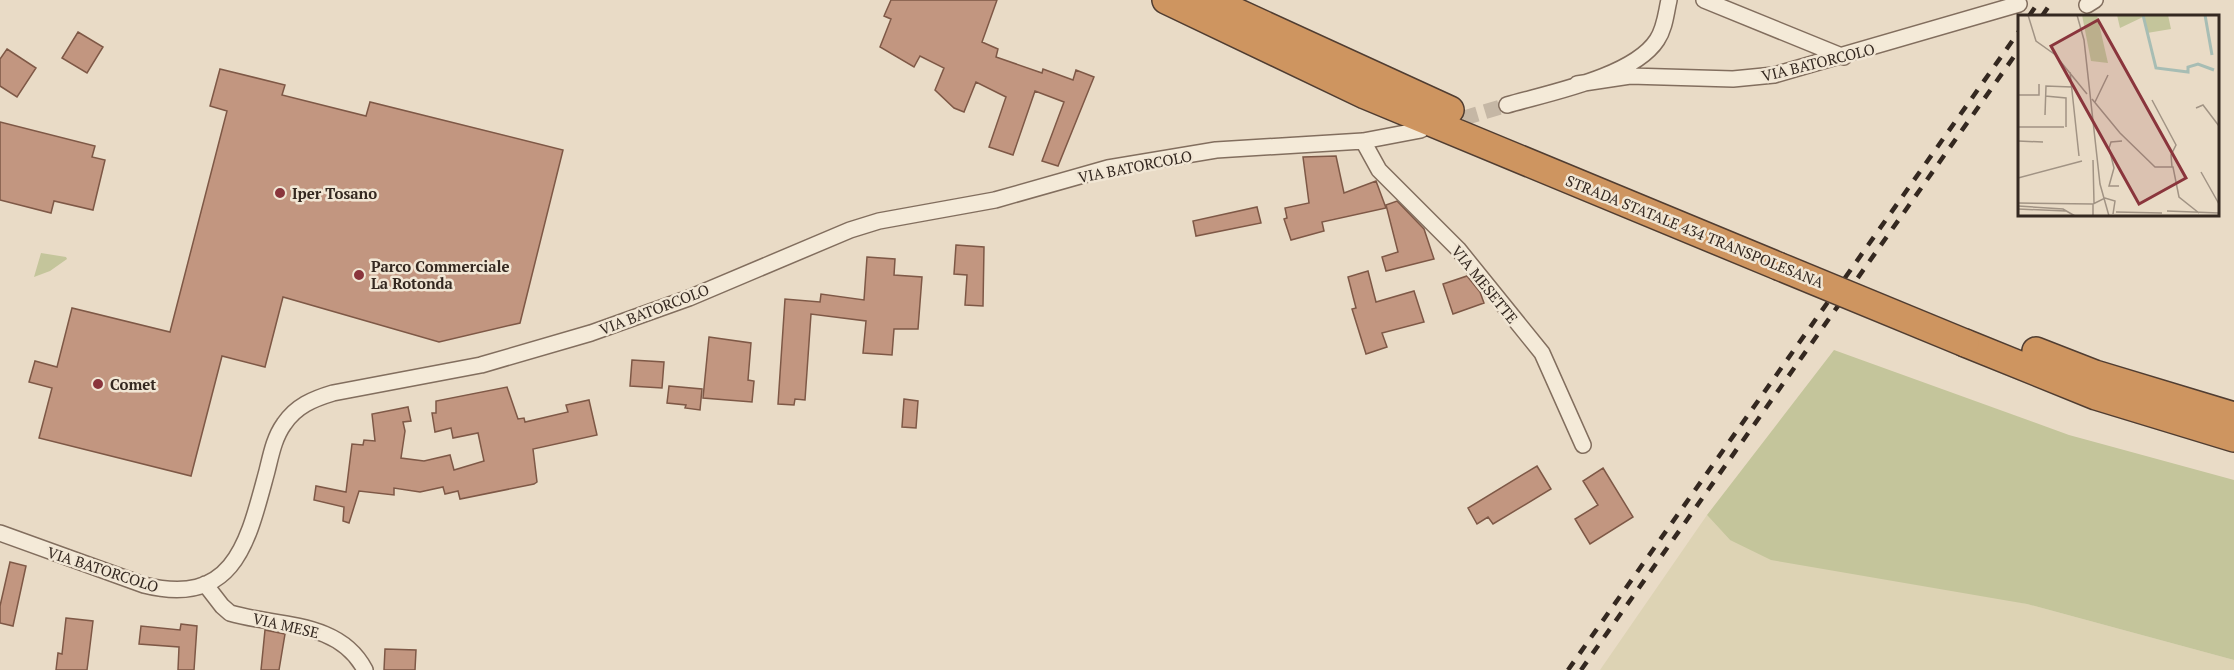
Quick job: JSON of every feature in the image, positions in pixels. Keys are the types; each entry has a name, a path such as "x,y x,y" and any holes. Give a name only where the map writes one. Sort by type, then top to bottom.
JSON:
{"highway":[{"name":"STRADA STATALE 434 TRANSPOLESANA","path":"1166,0 1365,95 1782,257"},
{"name":"STRADA STATALE 434 TRANSPOLESANA","path":"1210,0 1423,99 1782,257 1969,335 2096,396 2234,438"},
{"name":"STRADA STATALE 434 TRANSPOLESANA","path":"1969,335 2234,416"}],"street":[{"name":"VIA BATORCOLO","path":"1507,105 1614,71 1646,53 1661,32 1669,0"},
{"path":"1704,0 1844,57"},
{"name":"VIA BATORCOLO","path":"1577,84 1630,76 1757,78 1844,57 2019,4"},
{"name":"VIA BATORCOLO","path":"0,533 82,564 155,587 178,590 206,584 227,571 239,557 254,522 280,430 296,410 314,399 333,393 492,362 591,333 689,298 879,220 995,200 1108,168 1216,150 1363,141 1421,130"},
{"name":"VIA MESETTE","path":"1363,141 1379,170 1458,249 1542,353 1583,445"},
{"name":"VIA MESE","path":"206,584 230,613 319,632 344,645 365,670"}],"shaded area":[{"path":"1707,515 1730,540 2027,604 2234,660 2234,670 1600,670"}],"green space":[{"path":"41,253 67,259 50,271 34,277"},
{"path":"1834,350 2069,435 2234,480 2234,660 2027,604 1771,560 1730,540 1707,515"}],"building":[{"path":"891,0 997,0 982,42 998,49 996,57 1042,73 1043,69 1073,80 1076,70 1094,77 1058,166 1042,161 1064,102 1035,91 1013,155 989,147 1006,97 976,82 964,112 954,108 935,90 944,68 920,56 914,67 880,47 891,19 884,16"},
{"path":"78,32 103,47 87,73 62,58"},
{"path":"7,49 36,68 17,97 0,86 0,59"},
{"name":"Parco Commerciale La Rotonda","path":"220,69 285,85 282,95 366,116 370,102 563,150 520,323 439,342 283,297 265,367 222,356 191,476 39,438 52,388 29,382 35,361 57,367 72,308 170,332 227,111 210,106"},
{"path":"0,122 95,146 92,157 105,160 93,210 54,201 51,213 0,200"},
{"path":"1336,156 1344,193 1376,181 1386,208 1322,222 1324,231 1291,240 1284,219 1287,218 1285,208 1309,203 1303,157"},
{"path":"1397,201 1424,229 1434,259 1386,271 1382,257 1398,252 1386,205"},
{"path":"1257,207 1261,223 1196,236 1193,221"},
{"path":"956,245 984,247 983,306 965,305 967,275 954,274"},
{"path":"867,257 895,259 894,275 922,277 918,329 894,329 892,355 863,353 866,321 811,314 805,400 795,399 794,405 778,404 785,299 820,302 821,294 864,300"},
{"path":"1368,271 1376,302 1414,291 1424,322 1382,333 1387,347 1366,354 1352,309 1356,308 1348,277"},
{"path":"1467,276 1480,292 1484,303 1453,314 1443,284"},
{"path":"709,337 751,343 748,380 754,381 752,402 703,398"},
{"path":"632,360 664,362 662,388 630,386"},
{"path":"669,386 702,389 700,410 685,408 686,405 667,403"},
{"path":"507,387 518,419 524,418 525,422 568,412 566,405 589,400 597,435 533,449 537,482 534,484 460,499 458,491 445,494 443,487 420,492 394,488 394,495 359,491 349,523 343,521 344,507 314,500 316,486 346,492 352,444 363,445 364,440 375,441 372,414 408,407 411,421 403,422 405,431 401,458 424,461 450,455 454,470 484,461 478,433 453,438 451,428 435,432 432,413 436,413 436,401"},
{"path":"904,399 918,401 916,428 902,427"},
{"path":"1537,466 1551,489 1493,524 1488,517 1477,524 1468,508"},
{"path":"1603,468 1633,517 1590,544 1575,519 1598,505 1583,481"},
{"path":"10,562 26,566 13,626 0,623 0,606"},
{"path":"66,618 93,621 87,670 56,670 58,653 62,654"},
{"path":"181,624 197,626 194,670 178,670 179,647 139,644 141,626 180,630"},
{"path":"265,630 285,634 279,670 261,670"},
{"path":"385,649 416,650 415,670 384,670"}],"tunnel":[{"path":"1441,125 1507,105"}],"railway":[{"path":"2030,15 2040,0"},
{"path":"2043,15 2053,0"},
{"path":"1568,670 2018,33"},
{"path":"1581,670 2018,51"}],"place":[{"name":"Iper Tosano","path":"280,193"},
{"name":"Parco Commerciale La Rotonda","path":"359,275"},
{"name":"Comet","path":"98,384"}]}
